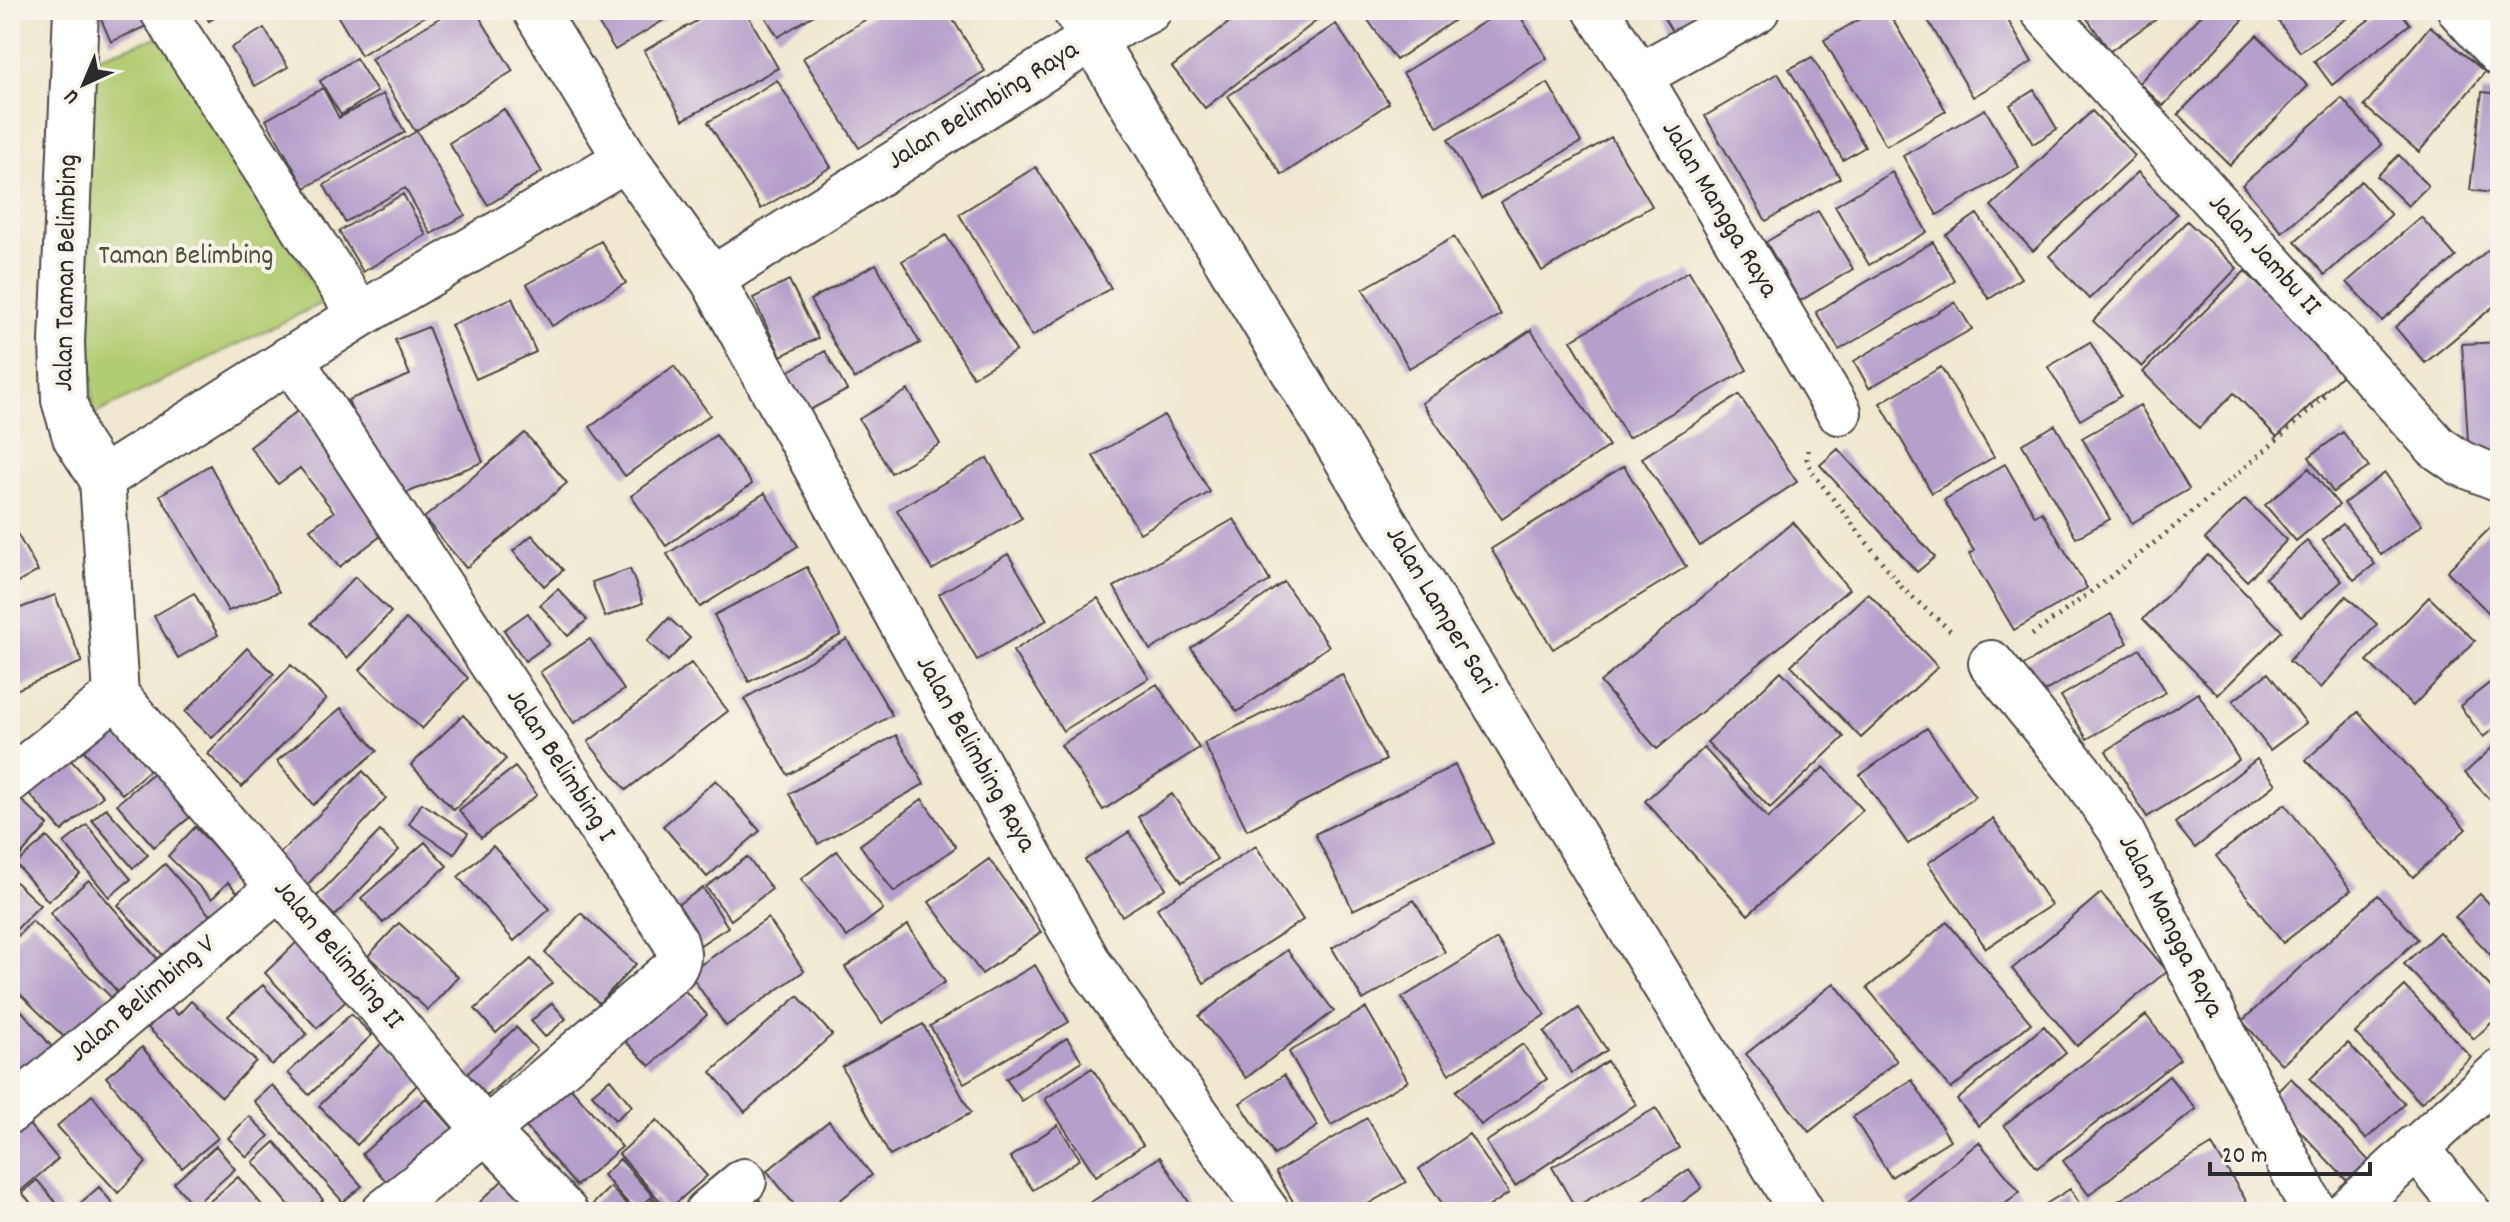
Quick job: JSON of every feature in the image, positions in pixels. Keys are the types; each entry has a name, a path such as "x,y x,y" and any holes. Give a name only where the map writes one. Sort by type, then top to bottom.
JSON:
{"street":[{"name":"Jalan Taman Belimbing","path":"76,10 62,342 64,400 75,437 102,479 116,695"},
{"path":"162,10 360,315"},
{"name":"Jalan Belimbing Raya","path":"535,10 626,159 712,279 1090,965 1267,1212"},
{"name":"Jalan Belimbing Raya","path":"712,279 1084,24 1149,10"},
{"name":"Jalan Mangga Raya","path":"1596,10 1639,76 1831,400"},
{"path":"1639,76 1757,10"},
{"name":"Jalan Jambu II","path":"2042,10 2437,447 2460,463 2500,479"},
{"path":"2460,10 2500,54"},
{"name":"Jalan Lamper Sari","path":"1084,24 1802,1212"},
{"path":"102,479 360,315 626,159"},
{"name":"Jalan Belimbing I","path":"290,358 675,941 679,952 679,961 673,970 486,1131"},
{"name":"Jalan Mangga Raya","path":"1991,663 2080,772 2120,829 2314,1212"},
{"path":"10,780 116,695"},
{"name":"Jalan Belimbing II","path":"116,695 486,1131 565,1212"},
{"name":"Jalan Belimbing V","path":"10,1111 279,888"},
{"path":"2347,1212 2500,1072"},
{"path":"384,1212 486,1131"},
{"path":"2416,1147 2468,1212"},
{"path":"707,1212 744,1181"}],"path":[{"path":"1831,400 1808,452 1812,472 1903,589 1991,663 2088,595 2158,540 2278,440 2361,363"}],"green space":[{"name":"Taman Belimbing","path":"167,34 324,302 93,415 86,211 94,58"}],"building":[{"path":"97,10 145,10 151,24 111,42"},
{"path":"203,10 227,10 209,21"},
{"path":"334,10 435,10 361,55"},
{"path":"453,10 475,10 513,71 415,131 371,59"},
{"path":"590,10 680,10 615,50"},
{"path":"716,10 745,10 778,68 683,120 644,51"},
{"path":"761,10 822,10 778,37"},
{"path":"881,10 947,10 985,71 859,148 803,58"},
{"path":"1245,10 1314,10 1320,18 1205,108 1172,67"},
{"path":"1361,10 1469,10 1396,60"},
{"path":"1503,10 1516,10 1547,58 1438,127 1403,73"},
{"path":"1659,10 1733,10 1679,43"},
{"path":"1875,10 1887,10 1946,111 1886,146 1824,40"},
{"path":"1922,10 2002,10 2032,62 1973,97"},
{"path":"2081,10 2169,10 2110,51"},
{"path":"2206,10 2231,10 2243,20 2163,106 2139,83"},
{"path":"2358,10 2300,52 2272,12"},
{"path":"2382,10 2399,10 2410,24 2332,85 2314,61"},
{"path":"1336,24 1389,103 1282,175 1228,96"},
{"path":"2430,26 2485,72 2419,152 2364,106"},
{"path":"264,28 288,67 255,86 231,48"},
{"path":"2257,35 2308,86 2230,165 2178,114"},
{"path":"1812,57 1865,147 1843,160 1789,69"},
{"path":"356,58 377,92 341,115 320,81"},
{"path":"1778,73 1840,178 1766,221 1705,116"},
{"path":"777,80 831,167 761,209 708,122"},
{"path":"1548,83 1581,142 1481,199 1448,140"},
{"path":"323,88 339,118 383,94 405,132 305,188 266,120"},
{"path":"2034,90 2057,129 2033,144 2010,105"},
{"path":"2482,92 2500,94 2500,194 2470,190"},
{"path":"2342,98 2382,145 2282,232 2242,185"},
{"path":"504,109 542,172 488,205 449,143"},
{"path":"1985,109 2019,167 1937,215 1903,156"},
{"path":"2092,111 2135,156 2033,251 1991,206"},
{"path":"417,131 465,215 431,234 405,188 345,222 324,185"},
{"path":"1611,137 1652,206 1542,271 1501,202"},
{"path":"2399,155 2428,186 2408,206 2377,176"},
{"path":"1036,167 1111,288 1032,336 959,214"},
{"path":"1892,172 1927,232 1869,265 1835,206"},
{"path":"2138,172 2177,214 2089,299 2049,256"},
{"path":"2361,181 2391,215 2325,275 2295,241"},
{"path":"403,194 426,235 363,272 339,231"},
{"path":"1818,211 1853,269 1800,301 1766,242"},
{"path":"1977,214 2021,278 1989,299 1946,235"},
{"path":"2421,217 2456,257 2382,321 2347,282"},
{"path":"2187,221 2237,268 2142,367 2093,321"},
{"path":"946,235 1016,351 973,377 902,261"},
{"path":"1454,237 1501,315 1409,368 1363,289"},
{"path":"601,241 626,283 552,326 527,284"},
{"path":"1933,242 1955,281 1839,350 1816,312"},
{"path":"2493,246 2500,255 2500,301 2425,363 2395,327"},
{"path":"876,264 920,343 854,379 810,300"},
{"path":"1689,271 1747,370 1628,438 1571,340"},
{"path":"2245,271 2344,373 2277,437 2234,393 2199,428 2143,372"},
{"path":"789,280 818,338 781,356 753,298"},
{"path":"10,282 15,282 16,340 10,340"},
{"path":"512,298 536,352 476,379 451,325"},
{"path":"1955,302 1972,329 1869,388 1854,361"},
{"path":"428,327 483,462 389,500 348,400 410,375 395,340"},
{"path":"1531,330 1609,446 1502,519 1422,403"},
{"path":"2090,342 2121,396 2080,420 2048,367"},
{"path":"2500,342 2500,454 2469,456 2462,344"},
{"path":"825,351 847,390 808,411 786,373"},
{"path":"674,366 710,415 625,476 590,427"},
{"path":"1941,367 1994,457 1932,493 1880,403"},
{"path":"908,390 940,444 891,473 859,419"},
{"path":"1739,395 1797,482 1700,546 1642,458"},
{"path":"2140,405 2189,489 2132,523 2082,438"},
{"path":"299,410 389,530 339,567 310,529 334,512 300,468 278,484 250,447"},
{"path":"1164,415 1210,492 1140,533 1093,456"},
{"path":"2055,425 2110,519 2076,538 2022,444"},
{"path":"2343,432 2369,467 2333,492 2309,457"},
{"path":"525,433 567,483 466,568 424,518"},
{"path":"716,435 752,484 666,546 631,496"},
{"path":"1838,449 1935,557 1917,572 1820,465"},
{"path":"987,458 1022,518 932,570 897,510"},
{"path":"2005,464 2035,516 2042,512 2087,588 2014,630 1969,554 1974,551 1944,500"},
{"path":"210,465 279,592 228,611 160,495"},
{"path":"1624,466 1686,567 1553,649 1491,549"},
{"path":"2309,468 2339,505 2296,541 2265,505"},
{"path":"2385,473 2422,525 2381,555 2344,503"},
{"path":"765,493 798,546 700,607 667,554"},
{"path":"2245,499 2287,540 2247,581 2205,539"},
{"path":"1234,519 1270,581 1150,650 1114,587"},
{"path":"10,521 38,571 10,587"},
{"path":"1793,522 1849,589 1657,749 1600,682"},
{"path":"2496,522 2500,526 2500,624 2447,571"},
{"path":"2343,524 2375,564 2354,580 2323,540"},
{"path":"532,535 563,570 544,586 513,551"},
{"path":"2307,541 2342,581 2301,617 2265,578"},
{"path":"1008,554 1047,620 977,660 939,594"},
{"path":"2208,555 2282,631 2218,695 2143,619"},
{"path":"807,567 841,635 749,682 714,615"},
{"path":"630,569 643,603 605,617 592,582"},
{"path":"355,577 391,612 347,658 311,623"},
{"path":"1284,582 1329,646 1237,712 1191,648"},
{"path":"558,589 587,620 568,636 540,605"},
{"path":"194,593 218,635 178,658 154,616"},
{"path":"1868,593 1938,667 1861,738 1791,665"},
{"path":"55,595 82,662 16,690 10,676 10,612"},
{"path":"2346,596 2377,624 2321,688 2289,661"},
{"path":"2429,597 2475,641 2413,706 2367,661"},
{"path":"1098,598 1149,678 1063,731 1013,651"},
{"path":"528,613 549,644 525,661 504,630"},
{"path":"2111,614 2128,643 2038,695 2022,666"},
{"path":"669,618 690,638 668,661 647,641"},
{"path":"406,619 468,678 422,729 360,670"},
{"path":"590,639 624,690 574,723 540,672"},
{"path":"847,639 892,715 788,775 744,699"},
{"path":"247,648 274,674 212,738 185,712"},
{"path":"2140,649 2166,692 2087,739 2061,696"},
{"path":"691,663 728,711 626,790 588,742"},
{"path":"291,665 326,699 242,787 208,754"},
{"path":"1781,671 1844,737 1770,808 1707,742"},
{"path":"2268,673 2306,723 2270,750 2233,701"},
{"path":"1342,674 1386,760 1247,830 1204,743"},
{"path":"2491,682 2500,694 2500,724 2483,737 2460,706"},
{"path":"1157,684 1199,748 1103,810 1061,745"},
{"path":"2198,693 2239,760 2147,817 2106,751"},
{"path":"341,708 377,751 313,805 277,761"},
{"path":"2358,712 2466,829 2413,877 2306,760"},
{"path":"463,715 506,759 454,810 411,765"},
{"path":"106,717 152,768 122,794 77,743"},
{"path":"1927,728 1975,797 1908,844 1860,775"},
{"path":"896,735 924,784 818,844 789,794"},
{"path":"2500,740 2500,811 2465,773"},
{"path":"59,747 103,796 62,831 19,782"},
{"path":"1704,748 1768,818 1824,767 1863,810 1748,915 1645,801"},
{"path":"2257,759 2276,784 2195,848 2175,823"},
{"path":"1455,765 1493,843 1353,910 1315,834"},
{"path":"515,767 537,795 481,838 459,810"},
{"path":"159,768 196,812 154,847 117,804"},
{"path":"363,771 386,798 301,892 270,863"},
{"path":"716,780 760,831 707,877 663,826"},
{"path":"1172,794 1217,859 1182,882 1138,817"},
{"path":"19,798 48,825 13,864 10,861 10,807"},
{"path":"922,799 956,847 894,892 860,845"},
{"path":"422,803 468,833 454,854 409,824"},
{"path":"2285,804 2351,890 2283,943 2216,856"},
{"path":"106,808 148,855 133,868 92,820"},
{"path":"1993,819 2051,905 1986,948 1928,863"},
{"path":"87,825 131,879 109,897 64,843"},
{"path":"195,827 257,890 244,900 228,882 212,899 168,856"},
{"path":"380,831 399,850 335,916 316,897"},
{"path":"1129,832 1166,888 1122,916 1085,860"},
{"path":"47,837 80,874 48,901 16,864"},
{"path":"425,842 447,866 383,923 361,898"},
{"path":"493,846 550,909 514,941 458,877"},
{"path":"1256,846 1303,920 1204,983 1157,908"},
{"path":"837,851 883,909 847,937 801,879"},
{"path":"747,857 772,889 731,920 706,887"},
{"path":"989,859 1041,932 982,974 929,902"},
{"path":"165,864 214,920 168,961 118,905"},
{"path":"10,877 40,905 10,936"},
{"path":"89,880 168,971 128,1004 50,913"},
{"path":"703,888 728,927 694,949 669,910"},
{"path":"2101,893 2167,971 2077,1046 2012,969"},
{"path":"2480,894 2500,915 2500,965 2455,917"},
{"path":"2378,895 2418,939 2282,1065 2242,1021"},
{"path":"1414,900 1445,952 1363,1000 1332,948"},
{"path":"581,913 636,964 599,1003 545,953"},
{"path":"768,918 804,971 726,1026 689,973"},
{"path":"32,921 112,998 69,1042 10,984 10,944"},
{"path":"1947,922 2031,1023 1951,1089 1867,988"},
{"path":"399,923 458,977 428,1010 368,956"},
{"path":"908,925 945,982 882,1023 845,967"},
{"path":"2439,932 2500,997 2500,1015 2474,1039 2404,964"},
{"path":"304,935 357,991 317,1028 265,973"},
{"path":"1497,939 1545,1015 1449,1074 1402,998"},
{"path":"1287,950 1334,1011 1246,1078 1199,1016"},
{"path":"531,959 552,983 496,1033 475,1009"},
{"path":"1035,965 1069,1022 964,1083 930,1026"},
{"path":"677,982 707,1015 650,1066 618,1034"},
{"path":"1834,983 1897,1061 1809,1132 1746,1054"},
{"path":"263,985 307,1034 272,1065 228,1016"},
{"path":"2405,986 2471,1057 2421,1103 2355,1033"},
{"path":"798,996 832,1035 745,1112 711,1072"},
{"path":"191,1001 256,1061 222,1097 148,1028 169,1006 178,1015"},
{"path":"552,1003 566,1019 545,1037 531,1021"},
{"path":"1366,1008 1408,1081 1331,1125 1289,1052"},
{"path":"1579,1008 1607,1050 1572,1073 1544,1032"},
{"path":"22,1011 56,1052 10,1091 10,1022"},
{"path":"351,1014 372,1035 309,1095 288,1073"},
{"path":"2146,1015 2180,1059 2037,1168 2004,1125"},
{"path":"923,1024 971,1113 890,1156 842,1067"},
{"path":"2044,1026 2066,1053 1979,1126 1957,1100"},
{"path":"516,1027 537,1050 487,1096 467,1074"},
{"path":"1067,1038 1082,1061 1022,1101 1006,1079"},
{"path":"384,1041 422,1080 357,1145 319,1106"},
{"path":"2348,1043 2405,1104 2366,1139 2310,1079"},
{"path":"1523,1044 1547,1079 1481,1125 1456,1091"},
{"path":"142,1047 218,1138 182,1168 106,1077"},
{"path":"1607,1061 1636,1104 1515,1186 1486,1142"},
{"path":"1092,1068 1143,1145 1096,1176 1045,1099"},
{"path":"559,1074 622,1147 576,1186 514,1113"},
{"path":"1284,1075 1318,1126 1274,1155 1240,1103"},
{"path":"2169,1076 2196,1109 2089,1195 2063,1161"},
{"path":"2291,1078 2369,1161 2347,1181 2270,1099"},
{"path":"610,1079 632,1106 615,1120 592,1094"},
{"path":"1912,1080 1950,1140 1891,1177 1853,1117"},
{"path":"272,1085 362,1186 343,1202 254,1101"},
{"path":"92,1095 146,1163 118,1193 57,1126"},
{"path":"426,1098 457,1133 393,1189 362,1154"},
{"path":"1656,1108 1679,1148 1575,1207 1552,1167"},
{"path":"21,1115 58,1159 10,1200 10,1125"},
{"path":"249,1116 269,1136 247,1157 228,1138"},
{"path":"1367,1118 1406,1182 1354,1212 1299,1212 1276,1172"},
{"path":"657,1120 707,1176 668,1210 619,1154"},
{"path":"829,1121 872,1175 825,1212 800,1212 767,1171"},
{"path":"1058,1125 1080,1159 1033,1190 1010,1157"},
{"path":"1469,1134 1509,1193 1481,1212 1448,1212 1419,1169"},
{"path":"275,1142 323,1200 310,1212 295,1212 253,1162"},
{"path":"1979,1142 2020,1192 1995,1212 1915,1212 1907,1202"},
{"path":"2212,1145 2253,1212 2118,1212 2113,1204"},
{"path":"216,1146 235,1169 194,1206 174,1183"},
{"path":"1160,1157 1190,1204 1178,1212 1076,1212"},
{"path":"620,1159 653,1196 635,1211 603,1175"},
{"path":"1689,1169 1702,1188 1669,1212 1631,1210"},
{"path":"238,1177 268,1212 205,1212 202,1208"},
{"path":"505,1178 538,1212 490,1212 480,1202"},
{"path":"37,1180 64,1212 39,1212 22,1193"},
{"path":"99,1187 120,1212 70,1212"},
{"path":"610,1187 634,1212 599,1212 592,1205"},
{"path":"2070,1189 2085,1212 2033,1212"},
{"path":"755,1194 768,1212 729,1212"},
{"path":"654,1198 668,1212 640,1212"}]}
